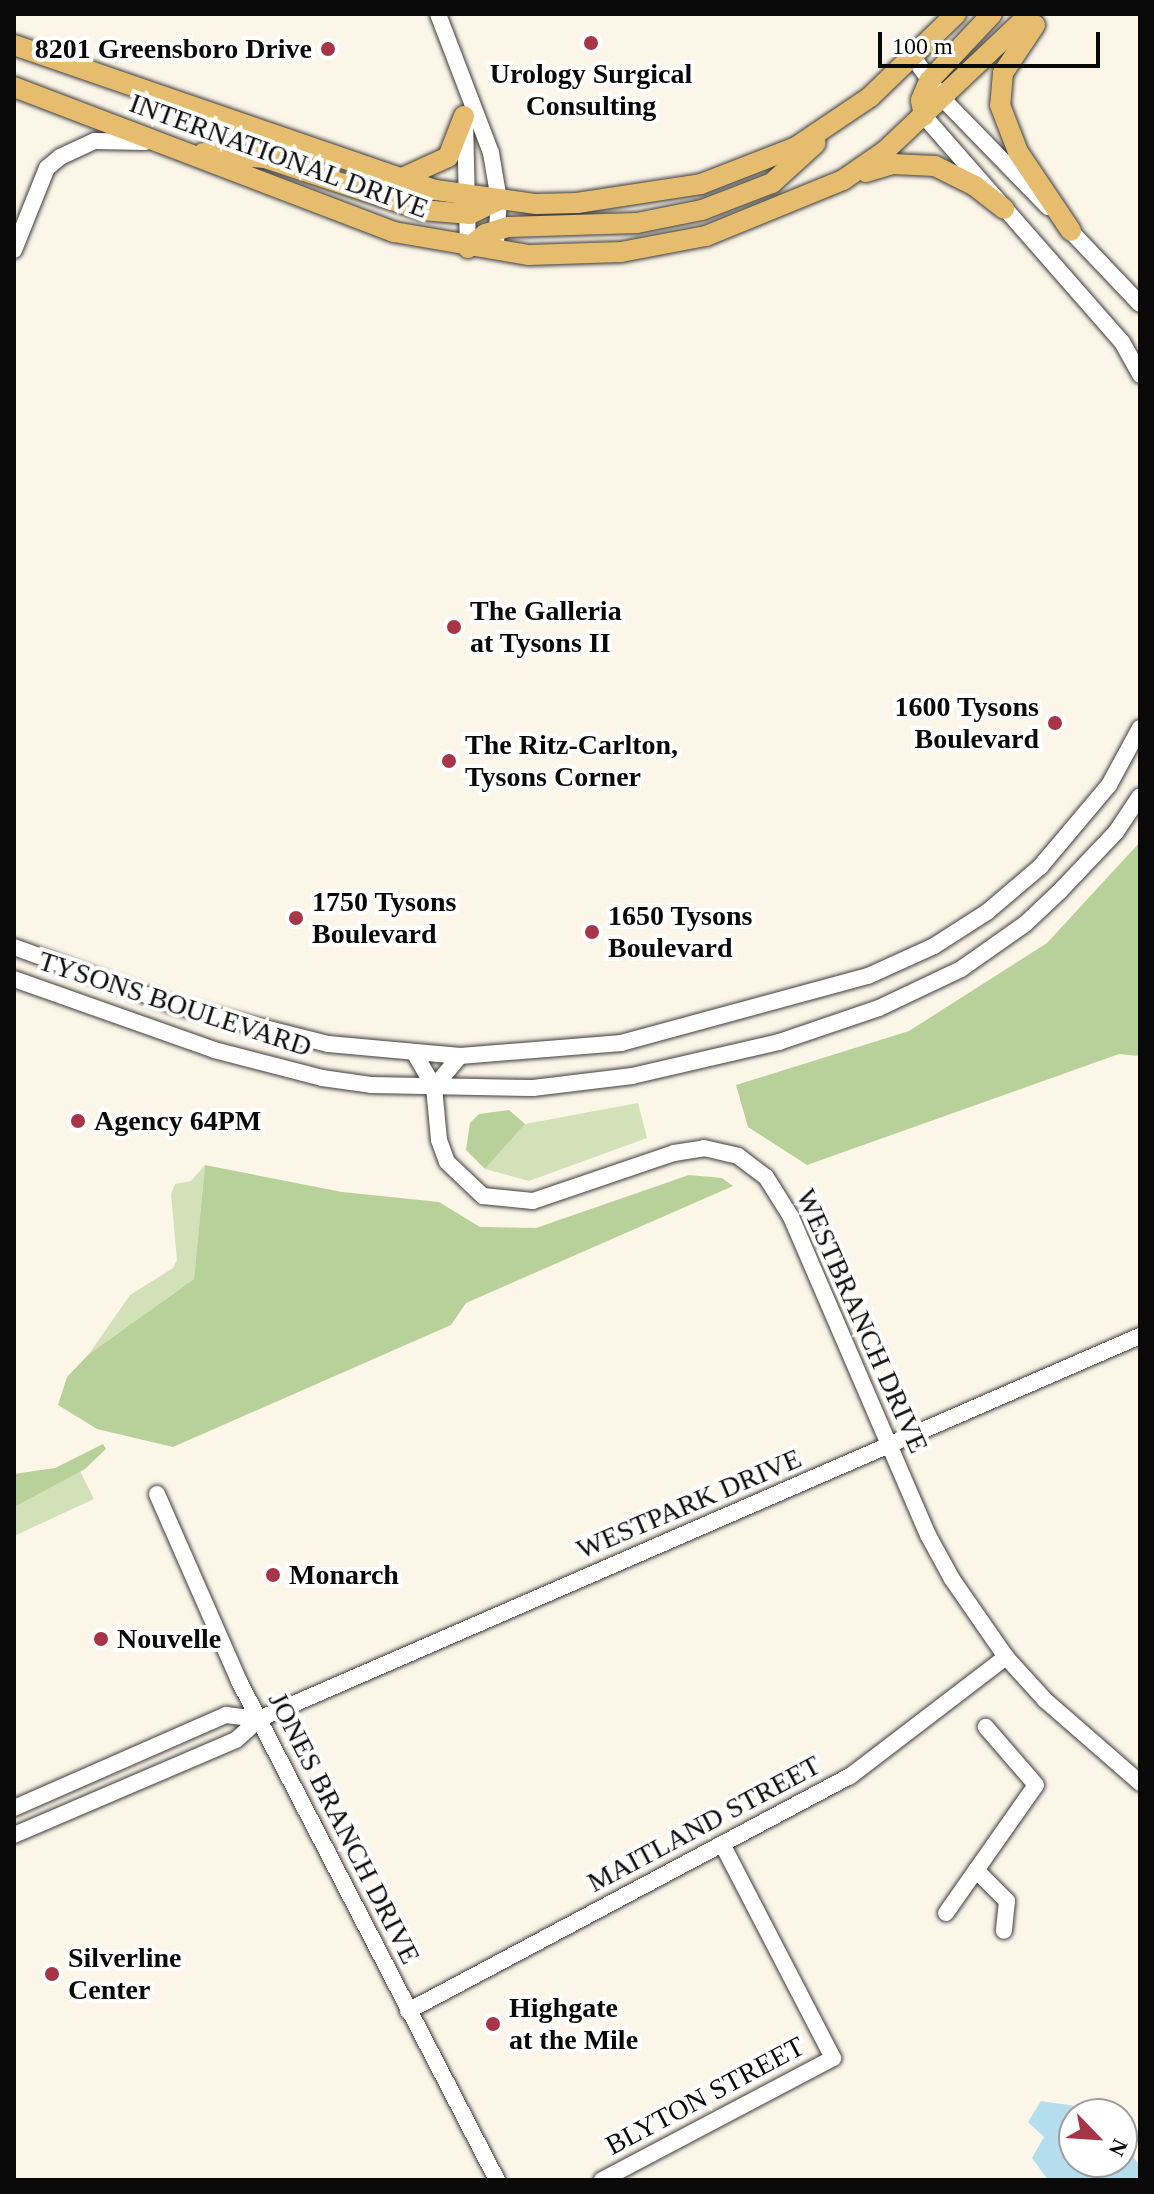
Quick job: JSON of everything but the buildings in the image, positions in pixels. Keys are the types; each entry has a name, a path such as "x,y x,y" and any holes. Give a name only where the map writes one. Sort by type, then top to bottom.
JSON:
{"main road":[{"name":"INTERNATIONAL DRIVE","path":"14,45 402,178 470,206 499,200 577,203 660,193 749,168 828,129 913,57 956,14"},
{"path":"924,116 921,100 929,81 992,14"},
{"name":"INTERNATIONAL DRIVE","path":"14,87 394,232 468,248 577,255 664,246 706,236 843,180 924,116 1030,14"},
{"path":"1044,14 1010,57 1000,105 1018,152 1071,231"},
{"path":"402,178 448,157 464,116"},
{"path":"468,248 497,230 637,223 702,210 772,183 828,129"},
{"path":"188,153 265,158 422,210 470,206"},
{"path":"843,180 893,164 920,163 961,177 1004,209"}],"street":[{"path":"438,14 461,77 481,119 499,200 496,251"},
{"path":"913,57 943,99 1140,304"},
{"path":"461,77 470,206 468,248"},
{"path":"924,116 1122,342 1140,375"},
{"path":"14,250 47,168 60,157 95,141 165,144"},
{"name":"TYSONS BOULEVARD","path":"14,947 173,1005 271,1034 415,1054 537,1054 682,1030 868,976 934,946 987,912 1040,867 1109,785 1140,728"},
{"name":"TYSONS BOULEVARD","path":"14,979 260,1065 371,1085 533,1088 632,1076 779,1042 879,1008 961,969 1025,924 1116,832 1140,796"},
{"name":"WESTBRANCH DRIVE","path":"415,1054 434,1087 447,1162 469,1188 499,1202 533,1201 687,1149 738,1156 766,1177 791,1217 928,1535 1006,1657 1081,1736 1140,1783"},
{"path":"434,1087 460,1056"},
{"name":"WESTPARK DRIVE","path":"14,1835 236,1740 259,1719 1140,1336"},
{"name":"JONES BRANCH DRIVE","path":"157,1494 259,1719 497,2180"},
{"name":"MAITLAND STREET","path":"408,2011 862,1769 1006,1657"},
{"name":"WESTPARK DRIVE","path":"14,1808 226,1715 259,1719"},
{"path":"946,1913 1036,1785 986,1727"},
{"name":"BLYTON STREET","path":"602,2180 833,2058 722,1844"},
{"path":"976,1870 1007,1901 1004,1931"}],"green space":[{"path":"1140,842 1140,1056 1119,1054 807,1165 748,1127 736,1085 909,1031 1047,943"},
{"path":"638,1103 647,1138 529,1181 485,1169 525,1124"},
{"path":"509,1110 525,1124 485,1169 466,1150 470,1123 479,1114"},
{"path":"205,1165 194,1279 89,1354 130,1295 173,1268 177,1260 171,1194 175,1184 191,1181"},
{"path":"205,1165 342,1192 439,1202 480,1227 536,1228 689,1175 722,1178 733,1186 466,1303 451,1325 173,1447 97,1429 58,1405 67,1377 89,1354 194,1279"},
{"path":"103,1444 106,1449 85,1469 14,1507 14,1474 55,1468"},
{"path":"78,1467 94,1499 14,1536 14,1500"}],"water":[{"path":"1041,2101 1058,2103 1058,2178 1138,2178 1138,2163 1140,2166 1138,2180 1048,2180 1032,2158 1044,2137 1028,2122"}],"place":[{"name":"Urology Surgical Consulting","path":"591,43"},
{"name":"8201 Greensboro Drive","path":"328,49"},
{"name":"The Galleria at Tysons II","path":"454,627"},
{"name":"1600 Tysons Boulevard","path":"1055,723"},
{"name":"The Ritz-Carlton, Tysons Corner","path":"449,761"},
{"name":"1750 Tysons Boulevard","path":"296,918"},
{"name":"1650 Tysons Boulevard","path":"592,932"},
{"name":"Agency 64PM","path":"78,1121"},
{"name":"Monarch","path":"273,1575"},
{"name":"Nouvelle","path":"101,1639"},
{"name":"Silverline Center","path":"52,1974"},
{"name":"Highgate at the Mile","path":"493,2024"}]}
